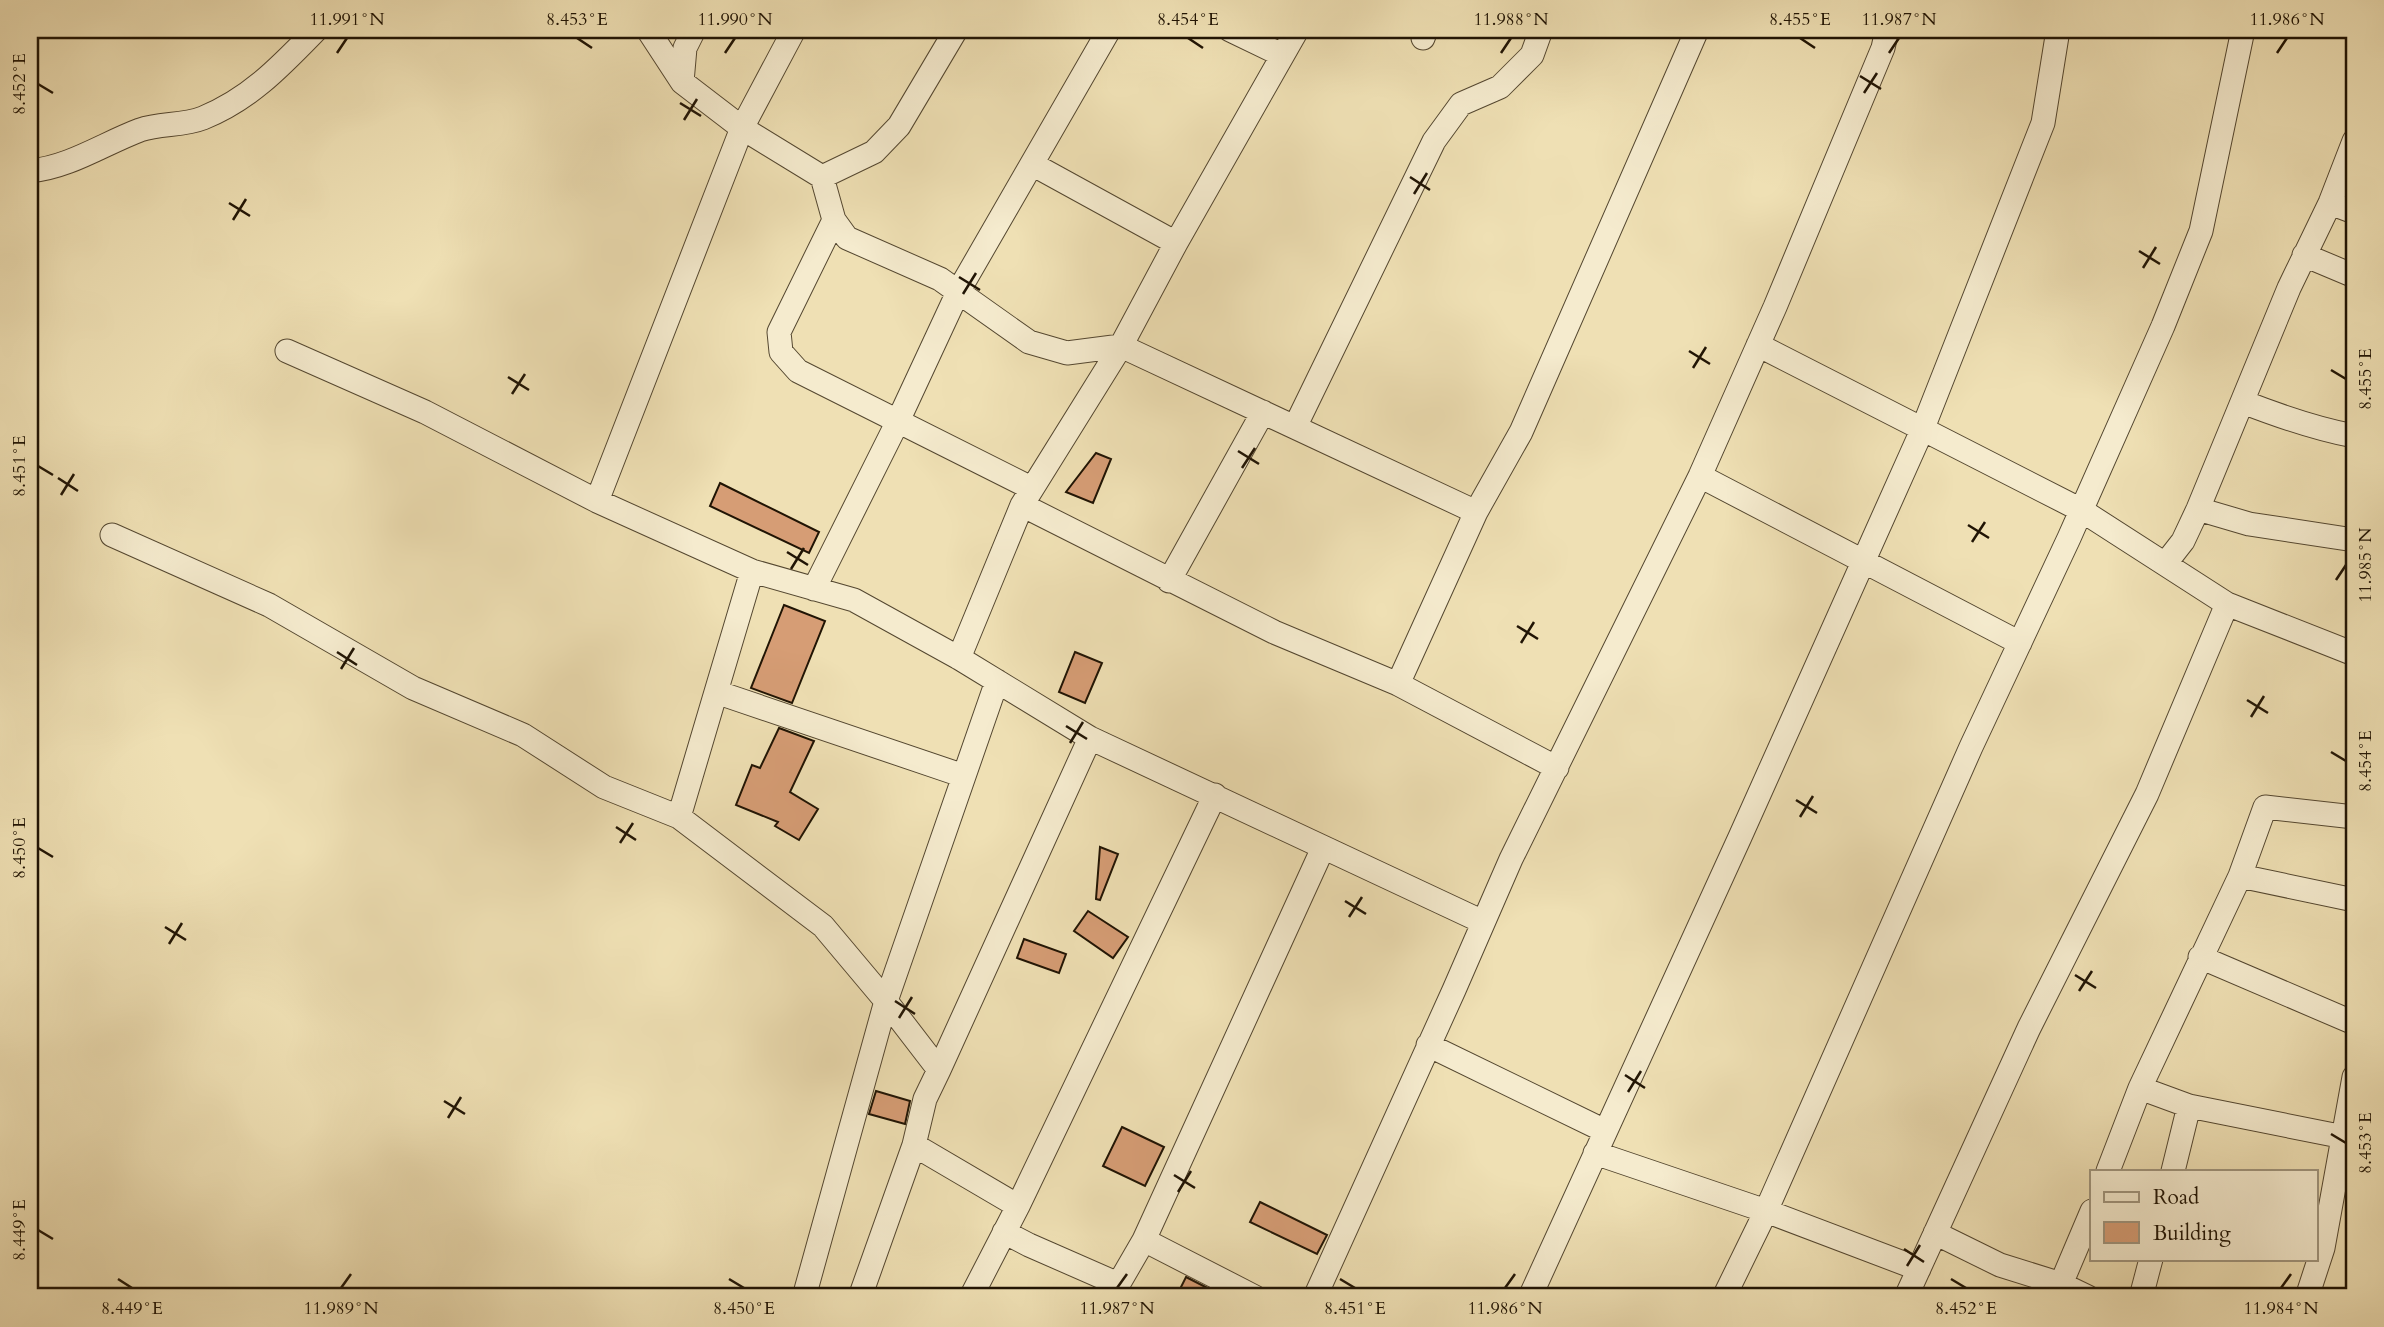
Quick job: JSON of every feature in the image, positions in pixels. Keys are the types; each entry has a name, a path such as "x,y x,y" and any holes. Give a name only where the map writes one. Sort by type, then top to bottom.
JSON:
{"street":[{"path":"30,171 80,158 141,130 201,119 249,94 316,30"},
{"path":"648,30 682,82 742,128 822,177 834,219 847,238 940,279 1029,342 1067,353 1121,346 1476,512"},
{"path":"682,82 685,48 694,30"},
{"path":"597,501 742,128 794,30"},
{"path":"822,177 874,152 899,126 956,30"},
{"path":"814,589 898,421 958,292 1109,30"},
{"path":"1230,30 1282,55"},
{"path":"958,658 1027,497 1121,346 1297,30"},
{"path":"1295,427 1434,141 1461,104 1500,87 1532,55 1541,30"},
{"path":"1398,684 1476,512 1521,432 1697,30"},
{"path":"1315,1297 1511,859 1700,476 1883,48 1887,30"},
{"path":"1530,1297 1923,428 2043,123 2059,30"},
{"path":"1724,1297 1766,1211 1960,772 2163,327 2202,231 2243,30"},
{"path":"2165,564 2183,541 2198,509 2304,255 2330,203 2354,141"},
{"path":"1032,164 1176,243"},
{"path":"2330,203 2354,212"},
{"path":"834,219 779,332 781,352 799,371 898,421 1169,581 1274,632 1398,684 1557,768"},
{"path":"2304,255 2354,276"},
{"path":"1758,345 2081,510 2227,604 2354,654"},
{"path":"288,351 425,412 597,501 751,571 854,600 958,658 1090,738 1483,922"},
{"path":"2243,402 2354,436"},
{"path":"1169,581 1263,412"},
{"path":"1700,476 2020,643"},
{"path":"2198,509 2249,524 2354,540"},
{"path":"112,535 269,605 413,688 523,735 604,787 679,817 822,926 886,1001 939,1070"},
{"path":"679,817 751,571"},
{"path":"1906,1297 2029,1028 2147,794 2227,604"},
{"path":"804,1297 886,1001 997,681"},
{"path":"716,692 964,776"},
{"path":"860,1297 914,1145 925,1099 1090,738"},
{"path":"971,1297 1018,1206 1215,795"},
{"path":"2108,1170 2140,1088 2240,876 2264,807 2354,817"},
{"path":"1004,1232 1115,1291 1144,1240 1323,848"},
{"path":"2240,876 2354,900"},
{"path":"2200,957 2354,1023"},
{"path":"1428,1045 1605,1131"},
{"path":"2307,1297 2323,1248 2351,1112 2354,1077"},
{"path":"2140,1088 2189,1105 2344,1137"},
{"path":"2173,1170 2189,1105"},
{"path":"914,1145 1018,1206"},
{"path":"1595,1153 1766,1211 1919,1269"},
{"path":"2051,1287 2090,1215"},
{"path":"1936,1233 2051,1287 2088,1297"},
{"path":"1144,1240 1255,1297"},
{"path":"2141,1297 2151,1260"}],"building":[{"path":"1096,453 1111,459 1093,503 1066,492"},
{"path":"720,483 819,532 809,553 710,506"},
{"path":"784,605 825,621 792,703 751,688"},
{"path":"1075,652 1102,663 1085,703 1059,692"},
{"path":"779,728 814,741 790,792 818,809 799,840 775,826 778,822 736,805 752,765 760,768"},
{"path":"1100,847 1118,854 1100,900 1096,899"},
{"path":"1088,911 1128,937 1113,958 1074,931"},
{"path":"1024,939 1066,954 1059,973 1017,958"},
{"path":"876,1091 910,1101 905,1124 869,1114"},
{"path":"1122,1127 1164,1147 1145,1186 1103,1166"},
{"path":"1260,1202 1327,1235 1317,1254 1250,1222"},
{"path":"1186,1277 1225,1297 1176,1297"}]}
